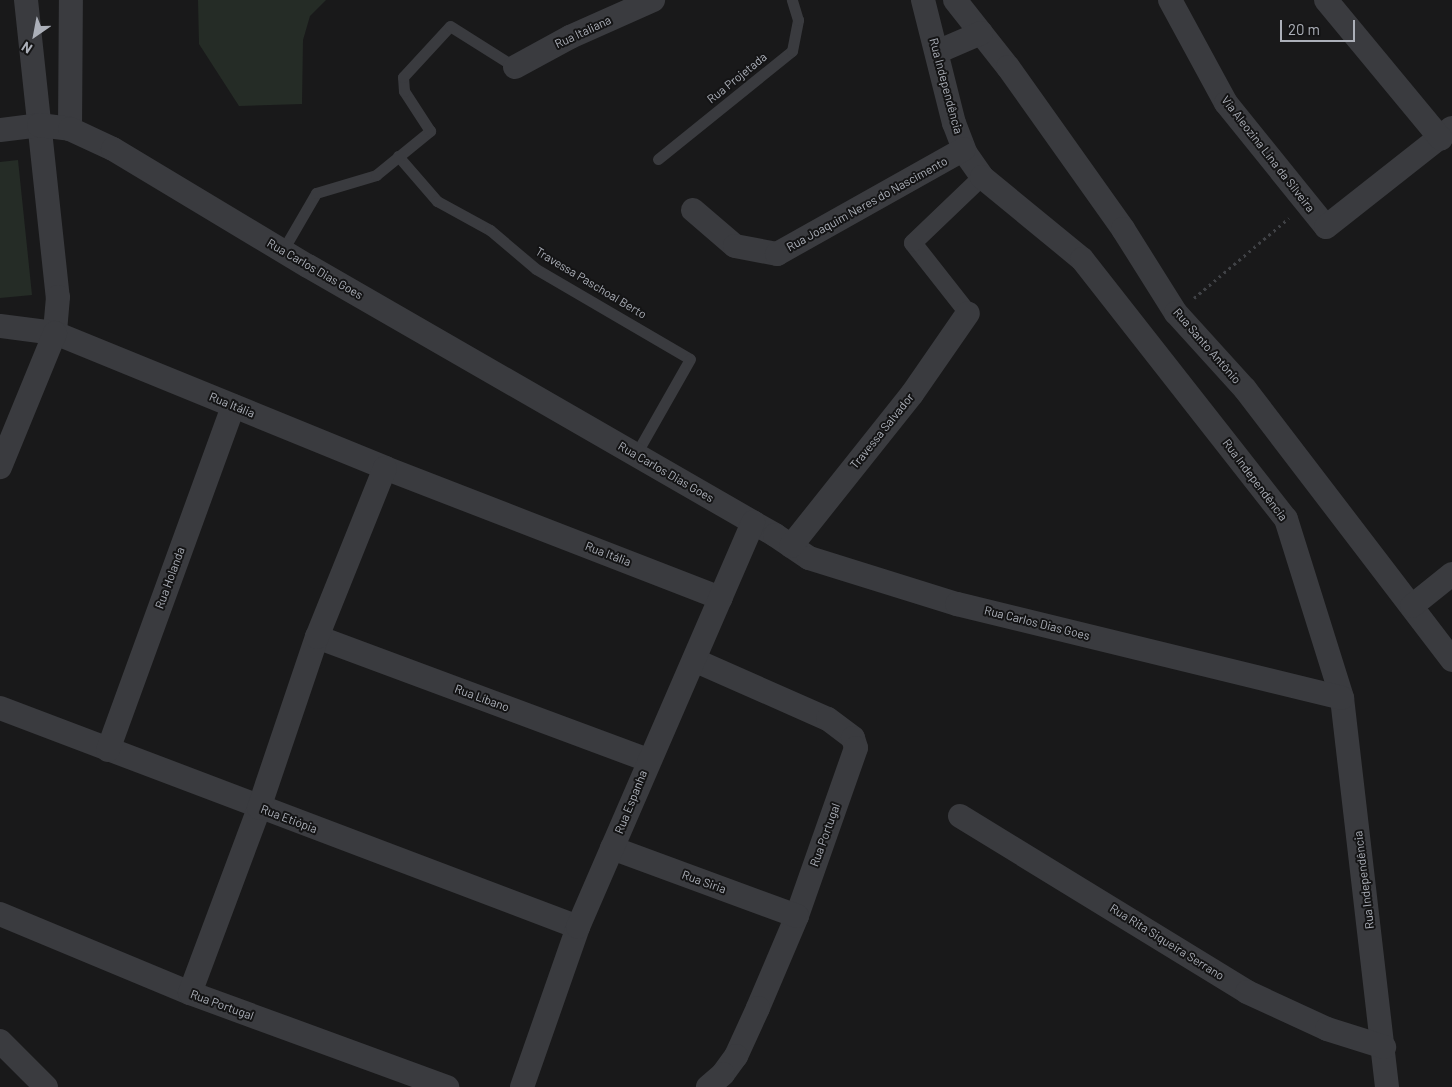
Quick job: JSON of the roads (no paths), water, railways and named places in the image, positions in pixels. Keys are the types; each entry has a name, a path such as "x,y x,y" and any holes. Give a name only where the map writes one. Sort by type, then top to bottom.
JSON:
{"street":[{"path":"0,467 55,333 58,297 26,0"},
{"path":"70,129 71,0"},
{"name":"Rua Italiana","path":"515,67 570,37 652,0"},
{"name":"Rua Independência","path":"923,0 964,149 982,177 1082,259 1286,519 1342,698 1384,1047 1387,1087"},
{"name":"Rua Santo Antônio","path":"955,0 1123,229 1176,313 1245,389 1452,660"},
{"name":"Via Aleozina Lina da Silveira","path":"1170,0 1226,103 1326,227 1446,134"},
{"path":"1326,0 1446,134"},
{"path":"937,52 981,33"},
{"name":"Rua Carlos Dias Goes","path":"0,130 39,125 70,129 113,149 282,250 826,565 957,604 1342,698"},
{"name":"Rua Joaquim Neres do Nascimento","path":"693,210 735,246 777,254 964,149"},
{"path":"968,314 913,243 982,177"},
{"name":"Travessa Salvador","path":"791,546 912,394 968,314"},
{"name":"Rua Itália","path":"0,326 55,333 385,468 721,598"},
{"name":"Rua Holanda","path":"108,750 233,406"},
{"path":"190,993 260,808 317,637 385,468"},
{"name":"Rua Espanha","path":"522,1087 578,927 648,760 694,660 752,522"},
{"path":"1412,606 1452,574"},
{"name":"Rua Líbano","path":"317,637 648,760"},
{"name":"Rua Portugal","path":"694,660 828,719 853,738 856,748 797,916 736,1056 723,1074 708,1087"},
{"name":"Rua Etiópia","path":"0,708 578,927"},
{"name":"Rua Rita Siqueira Serrano","path":"960,816 1247,992 1327,1029 1384,1047"},
{"name":"Rua Siria","path":"612,848 797,916"},
{"name":"Rua Portugal","path":"0,914 190,993 447,1087"},
{"path":"0,1041 46,1087"}],"lane":[{"name":"Rua Projetada","path":"658,159 792,51 798,20 792,0"},
{"path":"282,250 316,193 376,176 430,131 404,91 403,77 450,26 515,67"},
{"name":"Travessa Paschoal Berto","path":"398,156 437,201 490,230 536,268 690,359 636,454"}]}
